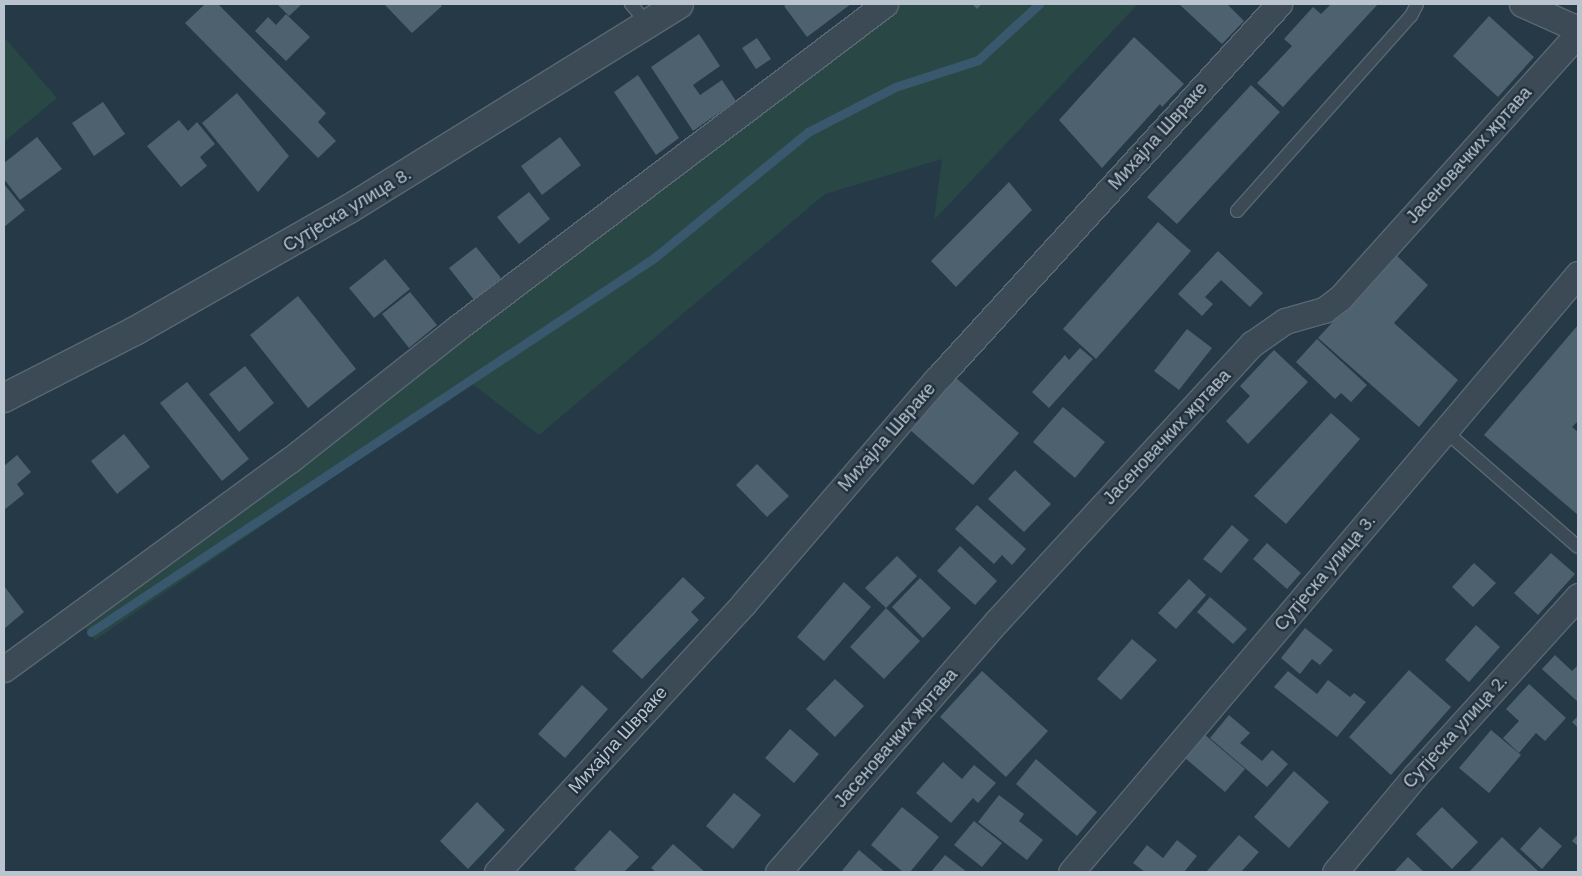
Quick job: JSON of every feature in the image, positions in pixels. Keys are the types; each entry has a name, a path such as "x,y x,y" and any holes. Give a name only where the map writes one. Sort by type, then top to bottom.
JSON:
{"street":[{"name":"Сутјеска улица 8.","path":"4,398 239,273 484,127 640,14 679,4"},
{"path":"4,669 290,460 457,328 885,4"},
{"name":"Михајла Швраке","path":"497,872 744,603 937,379 1279,4"},
{"path":"1522,4 1578,29"},
{"name":"Јасеновачких жртава","path":"778,872 997,621 1252,344 1285,321 1324,310 1340,298 1578,34"},
{"name":"Сутјеска улица 3.","path":"1071,872 1578,274"},
{"name":"Сутјеска улица 2.","path":"1335,872 1415,776 1578,596"}],"lane":[{"path":"1236,211 1411,16 1417,4"},
{"path":"1445,431 1578,547"}],"green space":[{"path":"885,4 1138,4 934,220 942,159 825,194 539,435 471,383 95,640 83,625"},
{"path":"4,37 57,98 4,142"}],"building":[{"path":"205,4 218,4 326,113 318,122 336,141 318,158 185,23"},
{"path":"277,4 302,4 289,16"},
{"path":"384,4 440,4 442,6 412,33"},
{"path":"787,4 851,4 807,37 784,6"},
{"path":"972,4 982,4 977,9"},
{"path":"1179,4 1227,4 1244,21 1222,44"},
{"path":"1331,4 1378,4 1283,107 1257,83 1292,46 1284,39 1313,7 1321,14"},
{"path":"286,14 310,37 286,61 255,31 268,17 276,25"},
{"path":"1489,16 1534,57 1498,97 1453,56"},
{"path":"699,34 720,66 693,85 700,95 722,80 736,101 693,131 651,67"},
{"path":"1134,37 1184,84 1162,107 1160,104 1102,168 1059,120"},
{"path":"757,38 771,59 756,69 742,48"},
{"path":"638,75 679,138 656,155 614,92"},
{"path":"1251,85 1280,112 1177,224 1147,197"},
{"path":"237,93 289,156 258,192 202,123"},
{"path":"103,102 125,134 94,156 72,123"},
{"path":"179,120 188,131 197,122 215,144 200,157 207,166 181,187 147,146"},
{"path":"37,137 62,169 20,200 4,179 4,163"},
{"path":"560,137 581,165 542,195 521,166"},
{"path":"1009,182 1032,210 956,287 931,261"},
{"path":"4,184 25,210 4,227"},
{"path":"529,192 550,219 519,244 497,217"},
{"path":"1158,222 1191,251 1096,359 1063,329"},
{"path":"476,247 501,278 474,300 449,268"},
{"path":"1218,251 1263,293 1250,307 1221,280 1205,297 1213,304 1202,316 1178,294"},
{"path":"1395,254 1428,285 1394,323 1458,380 1419,427 1318,338"},
{"path":"385,259 410,289 374,318 349,288"},
{"path":"410,292 437,325 409,348 382,314"},
{"path":"298,296 356,369 308,408 250,335"},
{"path":"1578,325 1578,421 1572,427 1578,432 1578,515 1484,435"},
{"path":"1187,329 1212,348 1179,390 1154,371"},
{"path":"1317,339 1367,385 1351,402 1341,393 1335,399 1296,362"},
{"path":"1080,348 1093,359 1049,408 1032,392 1065,355 1069,360"},
{"path":"1274,350 1308,382 1248,444 1226,421 1250,396 1240,386"},
{"path":"245,366 274,403 239,432 209,394"},
{"path":"955,377 1019,433 973,485 909,429"},
{"path":"187,382 249,459 222,481 160,403"},
{"path":"1063,407 1105,442 1075,478 1033,442"},
{"path":"1331,413 1360,439 1286,524 1254,496"},
{"path":"124,434 150,467 117,494 91,461"},
{"path":"17,455 31,472 17,484 24,494 4,510 4,466"},
{"path":"757,464 789,496 767,517 736,485"},
{"path":"1015,470 1051,504 1024,532 988,499"},
{"path":"977,505 1026,549 1012,565 1002,555 994,564 955,529"},
{"path":"1232,525 1249,540 1221,573 1203,559"},
{"path":"1267,543 1301,573 1287,589 1253,559"},
{"path":"960,546 997,581 975,605 937,571"},
{"path":"1551,553 1575,574 1538,615 1514,593"},
{"path":"897,556 917,576 886,608 865,588"},
{"path":"1474,563 1496,583 1473,607 1452,587"},
{"path":"683,577 705,598 691,612 699,620 642,679 612,651"},
{"path":"920,578 951,608 923,638 892,607"},
{"path":"1189,579 1206,595 1176,629 1158,613"},
{"path":"844,582 871,607 824,661 797,637"},
{"path":"4,586 24,612 4,629"},
{"path":"1210,597 1247,629 1233,644 1197,612"},
{"path":"886,608 920,641 884,679 850,647"},
{"path":"1476,625 1500,647 1469,682 1445,660"},
{"path":"1305,628 1333,650 1320,665 1312,659 1300,674 1281,658"},
{"path":"1132,639 1157,660 1121,700 1097,679"},
{"path":"1555,655 1572,671 1578,665 1578,702 1542,669"},
{"path":"1409,670 1451,707 1391,775 1349,737"},
{"path":"982,671 1048,731 1006,777 940,717"},
{"path":"1288,671 1317,694 1328,680 1350,697 1354,693 1366,702 1337,737 1274,687"},
{"path":"835,679 864,706 835,737 806,709"},
{"path":"1529,684 1566,718 1545,741 1536,733 1519,753 1503,738 1519,721 1506,709"},
{"path":"582,685 608,709 565,758 538,734"},
{"path":"1229,715 1250,733 1240,743 1262,761 1272,750 1288,764 1267,787 1210,738"},
{"path":"1578,716 1578,728 1572,722"},
{"path":"790,729 819,754 794,783 765,758"},
{"path":"1491,730 1521,755 1489,793 1459,768"},
{"path":"1205,735 1245,769 1225,792 1185,758"},
{"path":"1036,759 1097,812 1077,836 1016,784"},
{"path":"943,762 962,779 974,765 996,783 978,803 973,798 951,823 916,793"},
{"path":"1294,771 1329,802 1289,848 1254,817"},
{"path":"734,793 761,815 733,849 706,826"},
{"path":"999,795 1024,814 1019,821 1043,840 1027,860 978,822"},
{"path":"477,802 505,830 468,869 440,841"},
{"path":"902,807 939,837 910,872 903,872 871,845"},
{"path":"1442,807 1478,842 1452,869 1416,834"},
{"path":"974,821 1002,843 982,867 954,845"},
{"path":"1540,827 1562,846 1542,869 1520,849"},
{"path":"610,830 639,857 624,872 578,872 574,869"},
{"path":"1578,834 1578,846 1572,841"},
{"path":"1239,835 1259,852 1241,872 1206,872"},
{"path":"1502,837 1538,871 1469,872"},
{"path":"1177,840 1197,856 1184,872 1145,872 1133,863 1147,845 1163,858"},
{"path":"673,844 705,872 656,872 651,868"},
{"path":"859,850 885,872 841,872"},
{"path":"945,855 967,872 931,872"},
{"path":"1408,857 1424,872 1394,872"}],"waterway":[{"path":"91,632 654,258 808,132 895,87 978,60 1039,4"}]}
